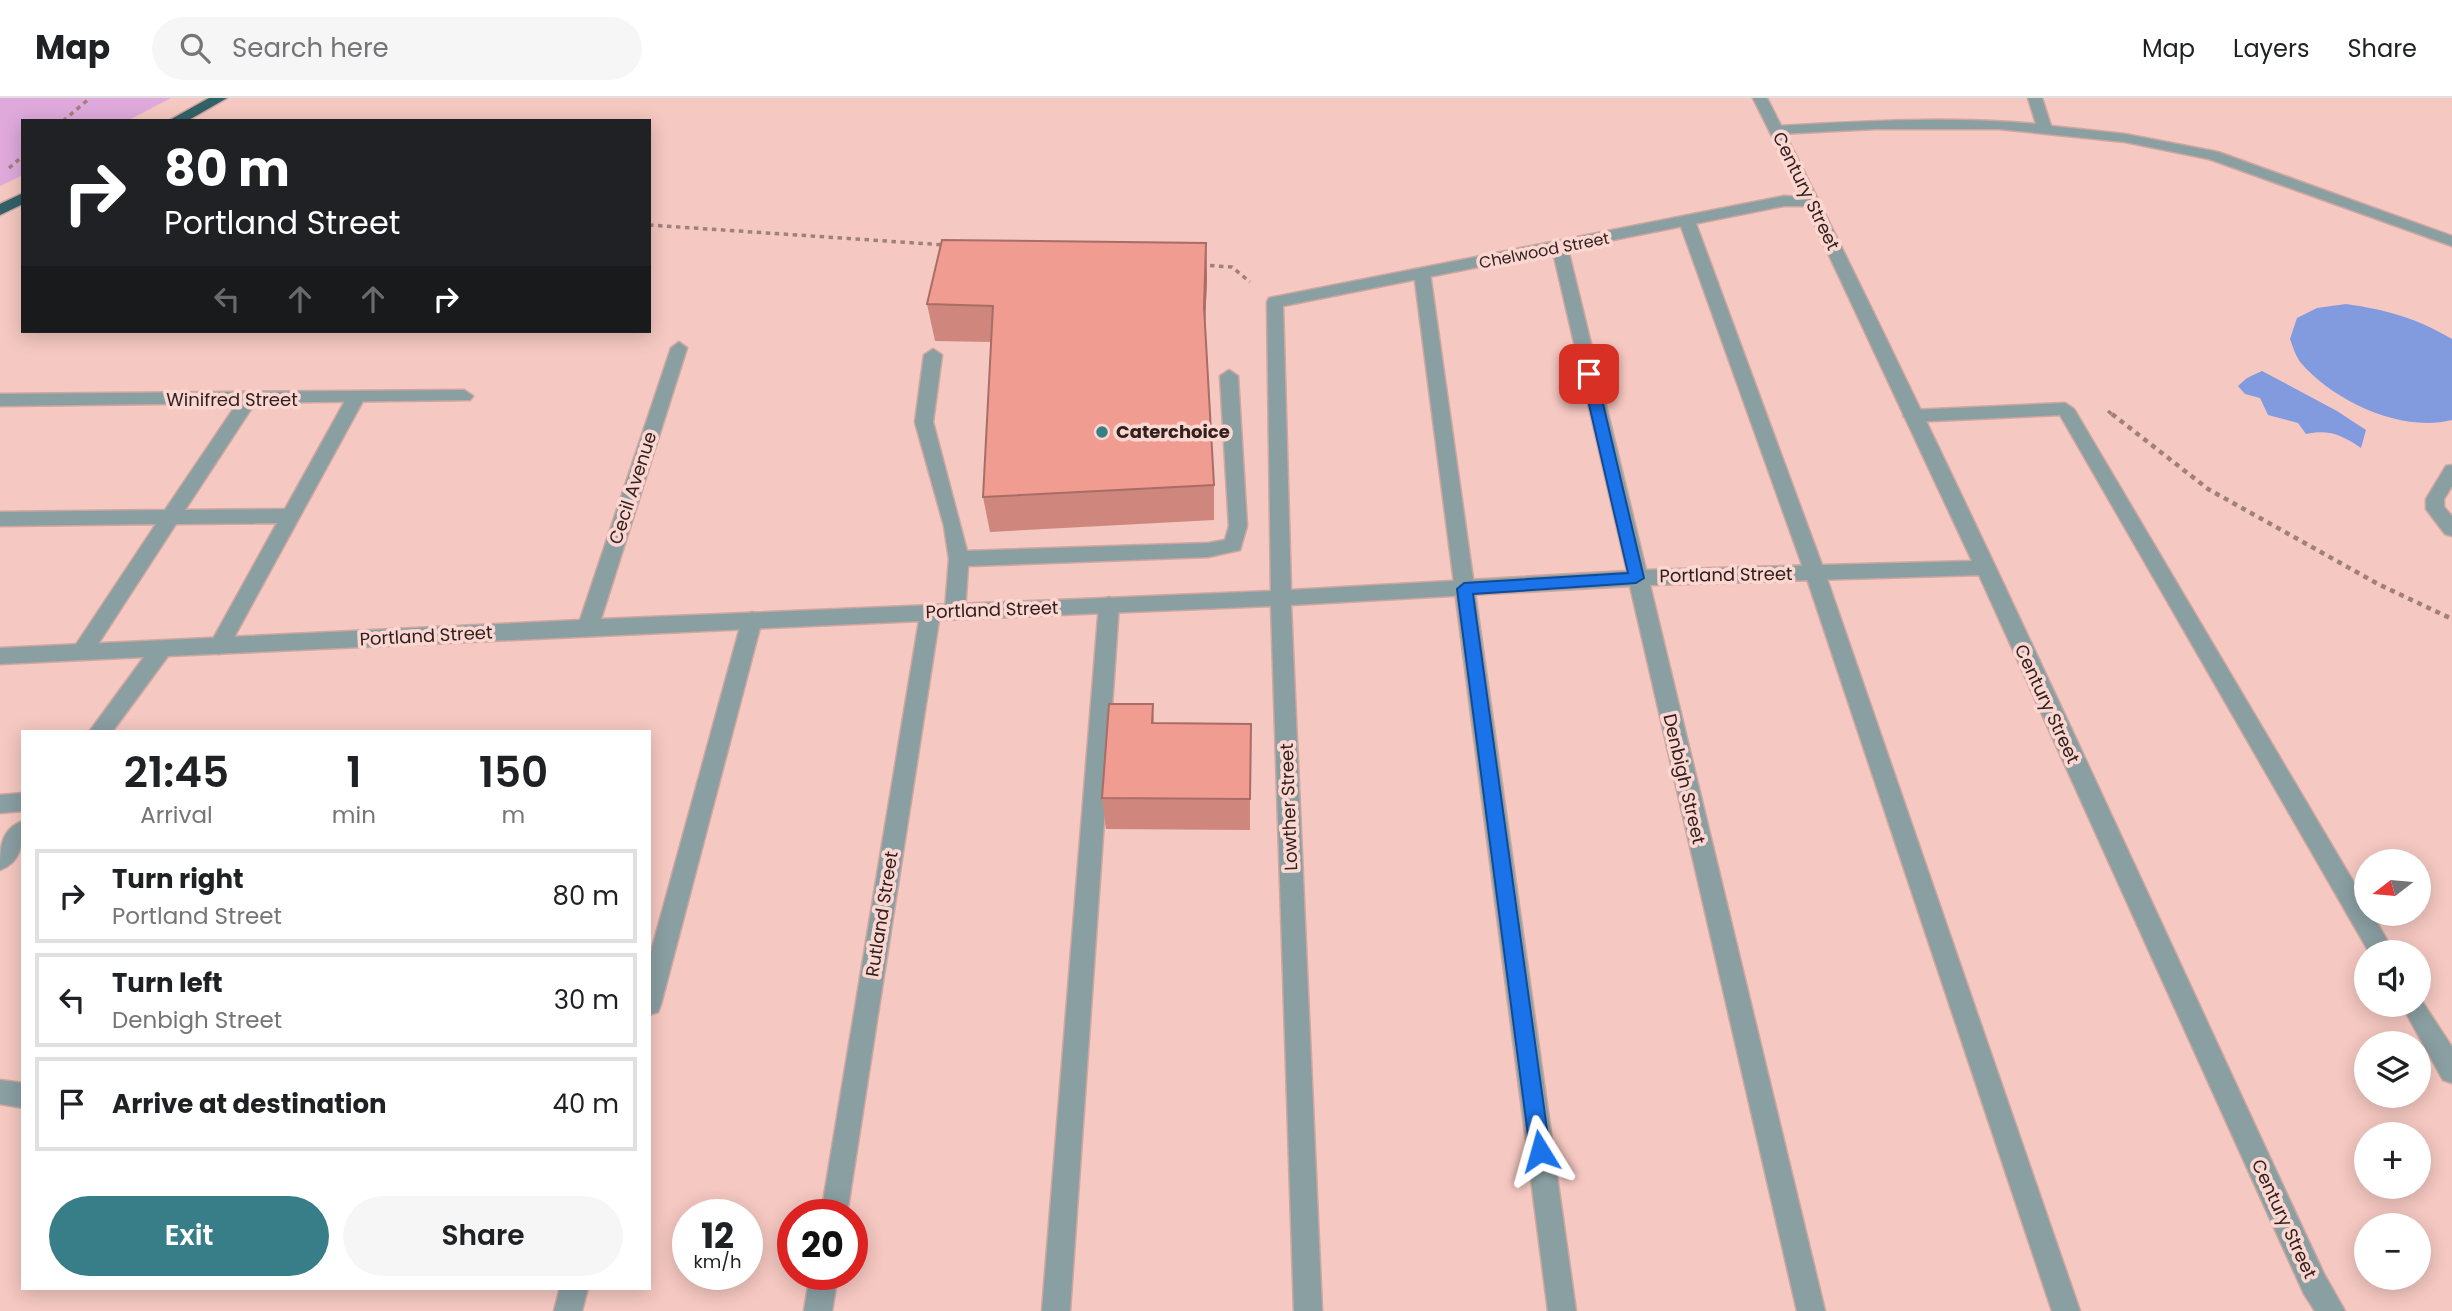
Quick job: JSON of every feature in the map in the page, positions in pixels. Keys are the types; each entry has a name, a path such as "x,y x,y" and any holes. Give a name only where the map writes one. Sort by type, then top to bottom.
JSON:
{"highway":[{"path":"179,119 220,98"},
{"path":"0,210 21,199"}],"street":[{"name":"Century Street","path":"1760,98 1985,568 2314,1284 2331,1311"},
{"path":"2035,98 2045,130"},
{"path":"1777,130 1875,125 1999,125 2125,138 2213,155 2452,241"},
{"name":"Chelwood Street","path":"1275,302 1784,201 1812,202"},
{"path":"2380,215 2452,226"},
{"path":"1687,221 1815,573 2066,1311"},
{"name":"Denbigh Street","path":"1560,247 1811,1311"},
{"path":"1422,273 1562,1311"},
{"name":"Lowther Street","path":"1275,302 1281,597 1308,1311"},
{"name":"Cecil Avenue","path":"588,628 679,348"},
{"path":"933,355 924,422 953,526 959,559 955,611"},
{"path":"959,559 1208,550 1233,544 1238,526 1230,376"},
{"name":"Winifred Street","path":"0,400 248,400 464,396"},
{"path":"219,646 355,399"},
{"path":"82,652 248,400"},
{"path":"1912,416 2066,409 2375,940"},
{"path":"2452,471 2435,499 2435,509 2452,529"},
{"path":"0,519 290,516"},
{"name":"Portland Street","path":"0,656 1464,589 1636,578 1985,568"},
{"path":"1056,1311 1109,605"},
{"name":"Rutland Street","path":"836,1199 930,613"},
{"path":"651,997 752,620"},
{"path":"101,730 162,649"},
{"path":"0,804 21,802"},
{"path":"0,860 21,834"},
{"path":"2420,1017 2452,1072"},
{"path":"0,1092 21,1096"},
{"path":"568,1311 573,1290"},
{"path":"818,1311 821,1290"}],"path":[{"path":"65,119 90,98"},
{"path":"8,169 21,158"},
{"path":"651,225 956,246"},
{"path":"1192,264 1232,267 1275,302"},
{"path":"2066,409 2105,409 2208,489 2378,584 2452,619"}],"shaded area":[{"path":"0,98 171,98 131,119 21,119 21,176 0,186"}],"water":[{"path":"2346,304 2401,316 2452,339 2452,420 2412,422 2370,411 2331,390 2301,363 2290,339 2297,318 2317,308"},
{"path":"2262,371 2337,411 2366,430 2361,448 2335,434 2306,434 2298,423 2268,415 2260,398 2245,394 2238,386"}],"building":[{"name":"Caterchoice","path":"942,240 1206,243 1204,307 1214,485 983,497 993,306 927,304"},
{"path":"1109,704 1153,704 1152,723 1251,724 1250,799 1102,798"}],"place":[{"name":"Caterchoice","path":"1102,432"}],"route":[{"path":"1540,1151 1464,589 1636,578 1589,374"}]}
